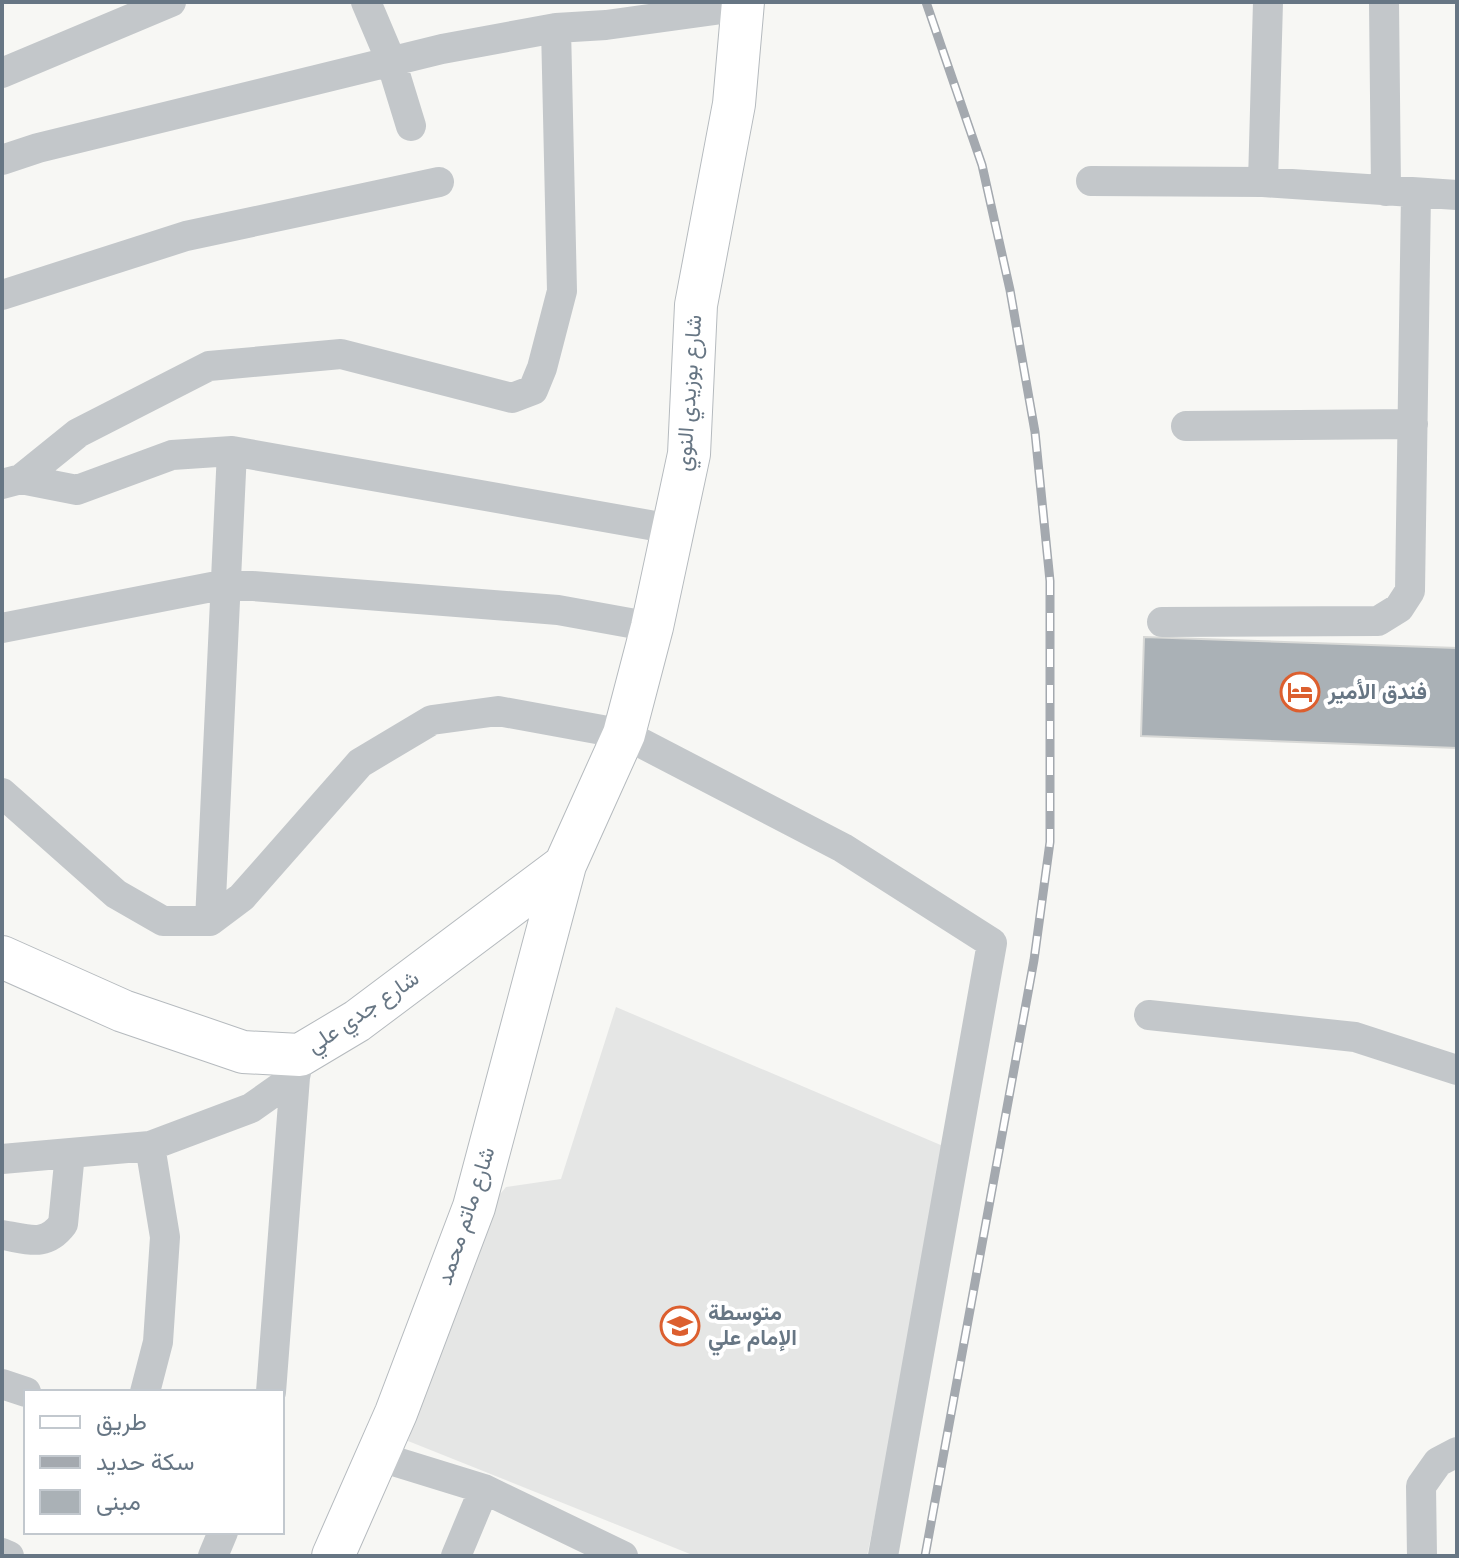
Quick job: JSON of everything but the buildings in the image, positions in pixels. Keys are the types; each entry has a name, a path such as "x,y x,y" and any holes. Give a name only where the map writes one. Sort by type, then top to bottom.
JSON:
{"street":[{"path":"2,73 171,2"},
{"path":"366,2 391,61 411,126"},
{"path":"1263,182 1268,2"},
{"path":"1384,2 1386,191"},
{"path":"2,160 38,148 442,49 556,28 606,25 743,4"},
{"name":"شارع بوزيدي النوي","path":"565,865 624,734 652,627 689,454 696,305 734,104 743,4"},
{"path":"12,481 78,433 209,366 341,354 512,398 533,390 542,368 562,291 556,28"},
{"path":"1091,181 1263,182 1457,195"},
{"path":"2,295 186,236 439,182"},
{"path":"1162,622 1378,621 1399,608 1410,591 1416,193"},
{"path":"1186,426 1413,424"},
{"path":"12,481 77,490 172,455 232,451 672,529"},
{"path":"210,921 232,451"},
{"path":"2,628 227,584 558,610 652,627"},
{"path":"2,793 116,894 163,921 210,921 242,897 360,763 432,720 498,711 624,734 843,848 992,943 883,1556"},
{"name":"شارع جدي علي","path":"2,957 123,1011 243,1052 298,1066 565,865"},
{"name":"شارع ماتم محمد","path":"333,1556 396,1413 474,1207 565,865"},
{"path":"1149,1015 1355,1037 1457,1070"},
{"path":"2,1159 150,1146 251,1108 298,1066"},
{"path":"271,1390 298,1066"},
{"path":"146,1390 158,1342 165,1237 150,1146"},
{"path":"2,1235 43,1241 56,1233 63,1224 70,1153"},
{"path":"2,1384 24,1391"},
{"path":"1422,1556 1421,1486 1438,1462 1457,1452"},
{"path":"377,1456 484,1489 609,1553"},
{"path":"456,1556 484,1489"},
{"path":"213,1556 222,1534"},
{"path":"2,1553 9,1556"}],"shaded area":[{"name":"متوسطة الإمام علي","path":"616,1007 950,1149 867,1556 695,1556 408,1441 486,1211 506,1187 561,1179"}],"railway":[{"path":"925,1556 1034,960 1050,842 1050,581 1035,432 1010,290 982,165 926,2"}],"place":[{"name":"فندق الأمير","path":"1300,692"},
{"name":"متوسطة الإمام علي","path":"680,1326"}]}
